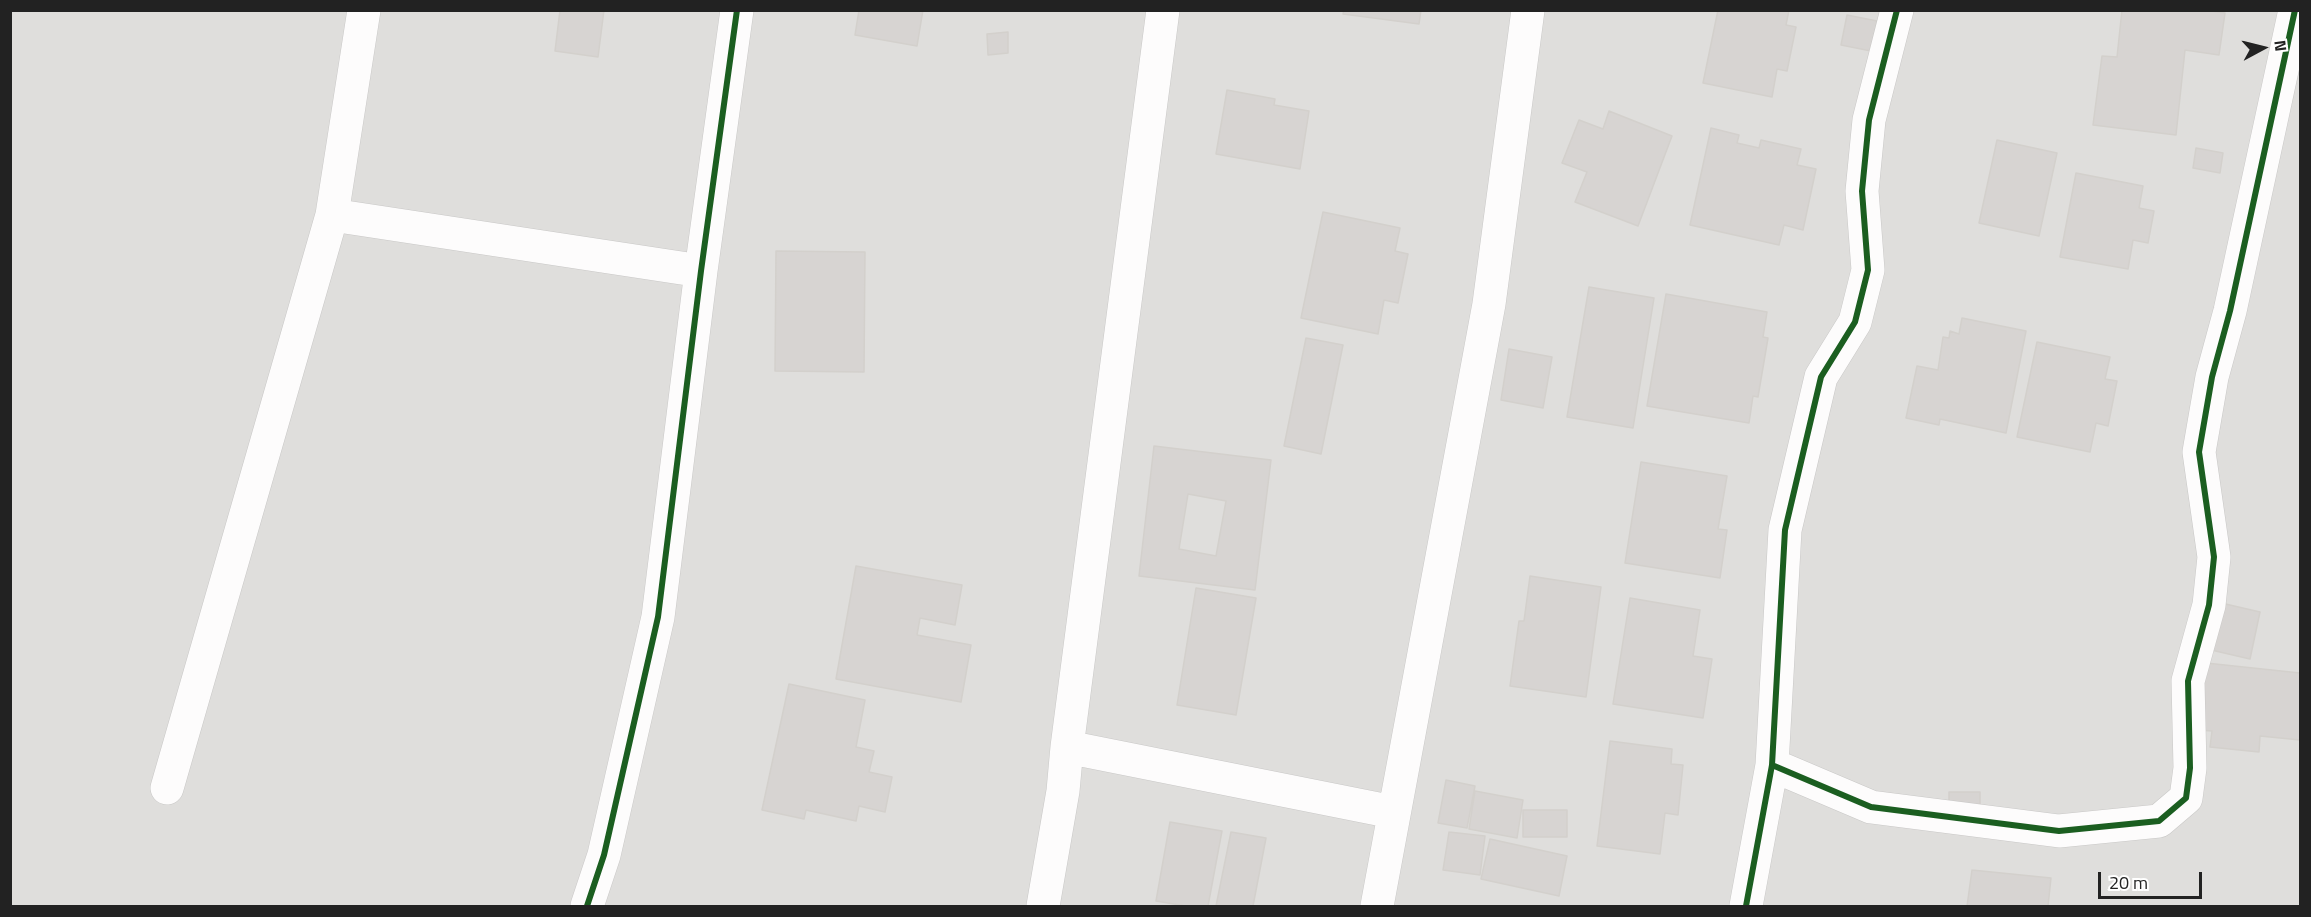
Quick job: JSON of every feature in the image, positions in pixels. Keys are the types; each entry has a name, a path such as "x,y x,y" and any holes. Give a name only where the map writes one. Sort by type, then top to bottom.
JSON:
{"street":[{"path":"167,788 332,214 364,10"},
{"path":"587,906 604,855 658,617 701,272 737,10"},
{"path":"1043,906 1063,791 1163,10"},
{"path":"1377,906 1489,304 1528,10"},
{"path":"1746,906 1772,765 1785,530 1821,377 1855,322 1868,270 1862,191 1869,120 1897,10"},
{"path":"1772,765 1871,807 2059,831 2159,821 2186,798 2190,768 2188,681 2209,605 2214,557 2199,452 2212,377 2230,311 2295,10"},
{"path":"332,214 701,272"},
{"path":"1067,747 1393,812"}],"shaded area":[{"path":"11,11 2300,11 2300,906 11,906"}],"building":[{"path":"560,10 604,10 598,57 555,51"},
{"path":"859,10 923,10 917,46 855,35"},
{"path":"1344,10 1421,10 1419,24 1343,14"},
{"path":"1718,10 1789,10 1786,25 1796,27 1787,71 1777,69 1772,97 1703,83"},
{"path":"2122,10 2206,10 2225,13 2219,55 2185,50 2176,135 2093,125 2102,56 2117,57"},
{"path":"1847,15 1877,21 1871,51 1841,45"},
{"path":"1008,32 1008,53 988,55 987,34"},
{"path":"1227,90 1275,99 1274,105 1309,111 1300,169 1216,154"},
{"path":"1609,111 1672,136 1638,226 1575,202 1587,172 1562,163 1579,120 1603,129"},
{"path":"1711,128 1739,135 1737,143 1759,148 1761,140 1801,149 1797,165 1816,169 1803,230 1784,225 1779,245 1690,225"},
{"path":"1997,140 2057,153 2039,236 1979,223"},
{"path":"2196,148 2223,153 2220,173 2193,168"},
{"path":"2076,173 2143,186 2139,208 2154,211 2148,243 2133,240 2128,269 2060,257"},
{"path":"1323,212 1400,228 1395,251 1408,254 1398,303 1384,300 1378,334 1301,318"},
{"path":"776,251 865,252 864,372 775,371"},
{"path":"1589,287 1654,298 1633,428 1567,417"},
{"path":"1666,294 1767,312 1763,337 1768,338 1758,397 1753,396 1749,423 1647,406"},
{"path":"1962,318 2026,331 2006,433 1940,419 1939,425 1906,418 1917,366 1938,370 1943,337 1949,338 1950,331 1959,334"},
{"path":"1306,338 1343,345 1321,454 1284,446"},
{"path":"2037,342 2110,357 2105,379 2117,381 2108,426 2096,423 2090,452 2017,437"},
{"path":"1509,349 1552,357 1543,408 1501,400"},
{"path":"1154,446 1271,460 1255,590 1139,576","holes":["1188,494 1226,501 1216,556 1179,549"]},
{"path":"1641,462 1727,476 1718,529 1727,530 1720,578 1625,563"},
{"path":"856,566 962,585 955,625 920,618 917,635 971,645 961,702 836,679"},
{"path":"1530,576 1601,587 1586,697 1510,686 1519,621 1524,621"},
{"path":"1196,588 1256,598 1236,715 1177,705"},
{"path":"1630,598 1700,610 1693,656 1712,659 1703,718 1613,704"},
{"path":"2217,602 2260,612 2250,659 2207,649"},
{"path":"2206,663 2300,673 2300,740 2260,736 2259,752 2210,747 2212,731 2199,730"},
{"path":"789,684 865,700 856,747 874,751 869,772 892,777 885,812 859,806 856,821 806,810 804,819 762,810"},
{"path":"1610,741 1672,749 1671,764 1683,765 1678,815 1665,813 1660,854 1597,846"},
{"path":"1446,780 1475,786 1467,828 1438,823"},
{"path":"1475,791 1523,800 1517,838 1469,829"},
{"path":"1949,792 1980,792 1980,811 1949,811"},
{"path":"1523,810 1567,810 1567,837 1523,837"},
{"path":"1170,822 1222,831 1208,906 1186,906 1156,901"},
{"path":"1231,832 1266,838 1253,906 1216,906"},
{"path":"1449,832 1485,836 1480,875 1443,870"},
{"path":"1490,839 1567,856 1559,896 1481,879"},
{"path":"1972,870 2051,878 2048,906 1967,906"}],"cycle path":[{"path":"587,906 604,855 658,617 701,271 737,10"},
{"path":"1746,906 1772,765 1785,530 1821,377 1855,322 1868,270 1862,191 1869,120 1897,10"},
{"path":"1772,765 1871,807 2059,831 2159,821 2186,798 2190,768 2188,681 2209,605 2214,557 2199,452 2212,377 2230,311 2295,10"}]}
